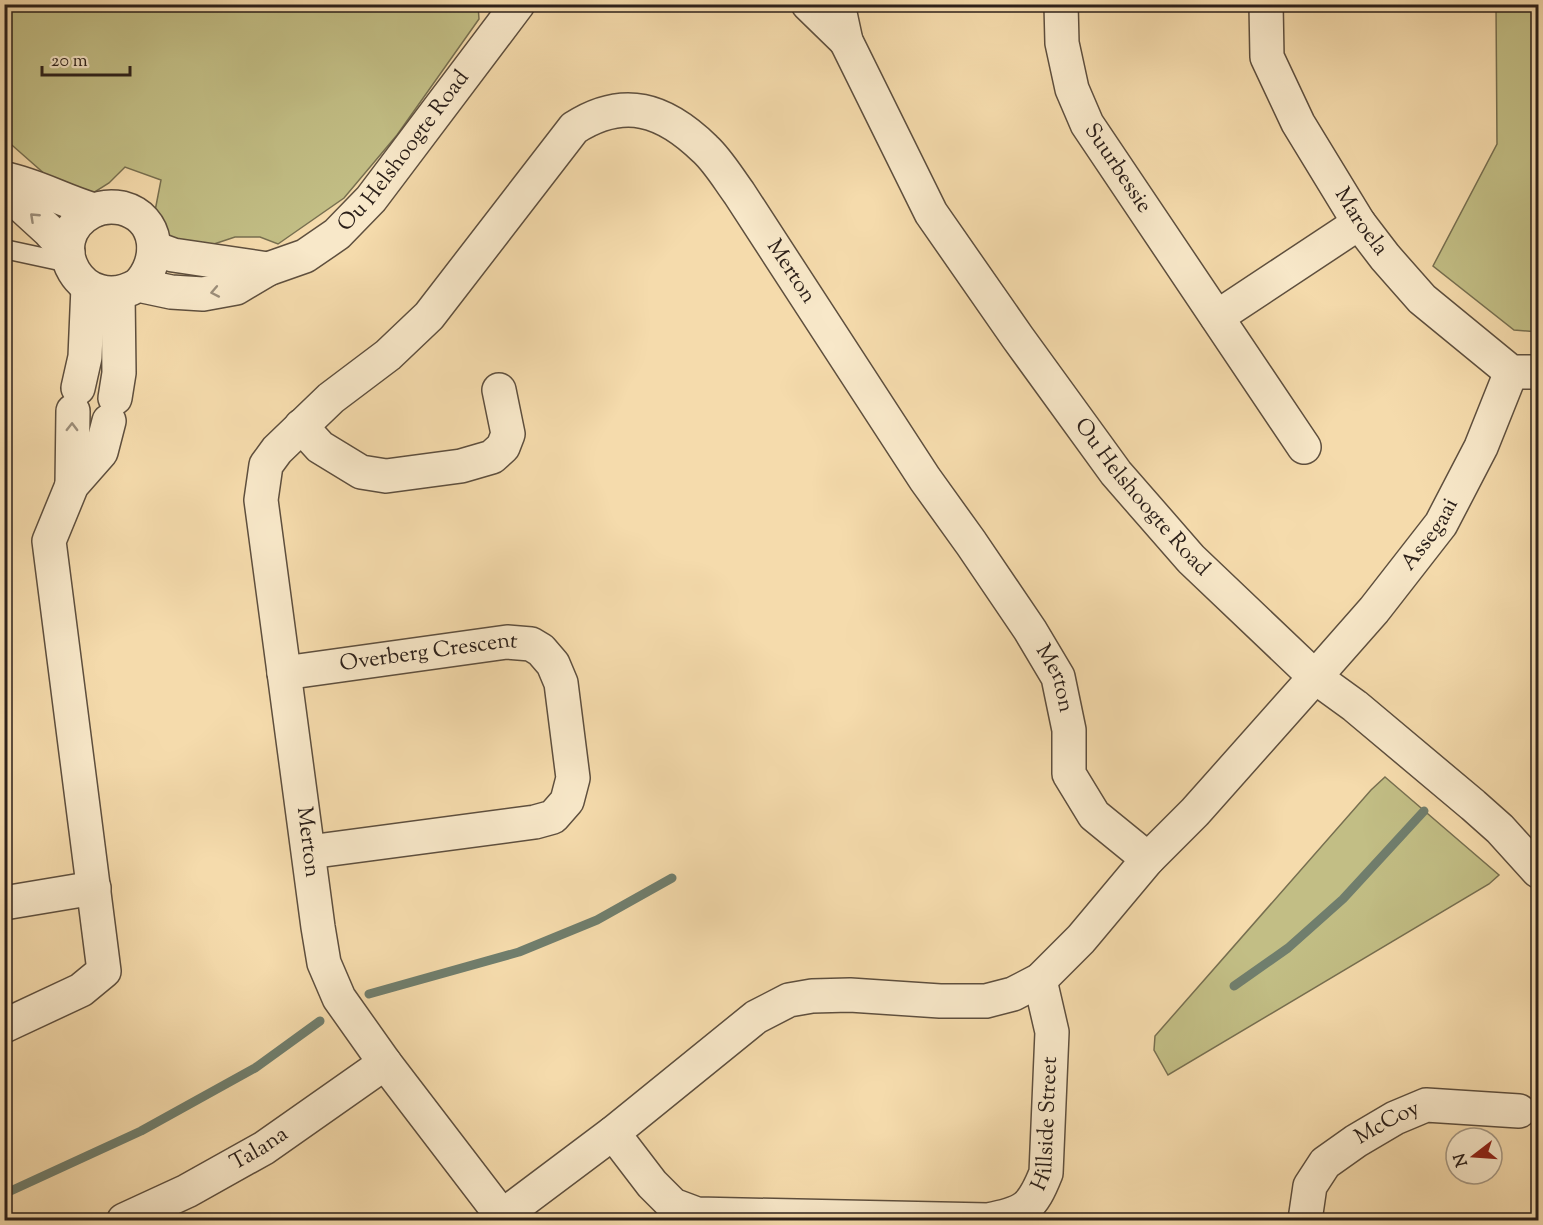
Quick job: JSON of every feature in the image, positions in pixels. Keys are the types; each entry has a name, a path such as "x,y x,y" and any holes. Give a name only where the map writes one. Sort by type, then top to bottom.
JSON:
{"street":[{"name":"Ou Helshoogte Road","path":"96,276 171,292 203,294 236,288 268,269 305,256 337,234 371,199 518,4"},
{"name":"Ou Helshoogte Road","path":"808,4 846,41"},
{"name":"Ou Helshoogte Road","path":"838,4 846,41 931,213 1116,473 1191,559 1316,677 1355,706 1473,805 1500,829 1539,871"},
{"name":"Suurbessie","path":"1061,4 1062,43 1072,89 1087,124 1305,447"},
{"name":"Maroela","path":"1266,4 1267,57 1298,123 1359,223 1422,299 1525,372"},
{"name":"Merton","path":"499,1219 339,998 324,963 261,500 266,465 277,450 331,398 388,355 429,316 574,128 591,117 622,109 653,112 680,128 706,150 739,193 925,479 1023,620 1058,677 1069,730 1069,774 1094,814 1149,860"},
{"path":"5,179 27,183 70,203 94,210 114,207 134,213 148,228 154,248 150,269 96,276"},
{"path":"5,179 13,198 96,276"},
{"path":"4,1026 81,990 104,971 49,541 72,485 111,411 96,276 72,232 77,223 94,210"},
{"path":"1217,317 1359,223"},
{"name":"Ou Helshoogte Road","path":"154,248 184,257 268,269"},
{"path":"72,485 78,388 96,276"},
{"name":"Assegaai","path":"1316,677 1374,610 1441,524 1481,447 1525,372"},
{"path":"302,426 320,447 361,472 386,476 461,466 492,457 503,447 508,434 499,390"},
{"name":"Overberg Crescent","path":"284,673 507,642 531,644 542,650 553,664 561,683 573,778 567,801 553,817 535,822 309,852"},
{"path":"499,1219 613,1133 756,1017 789,1000 812,996 850,995 940,1001 986,1001 1013,994 1040,980 1081,939 1149,860 1316,677"},
{"path":"4,903 94,888"},
{"name":"Hillside Street","path":"613,1133 652,1184 673,1205 697,1214 988,1220 1012,1215 1026,1208 1038,1193 1046,1173 1052,1032 1040,980"},
{"name":"Talana","path":"124,1221 187,1191 264,1148 385,1063"},
{"name":"McCoy","path":"1305,1221 1310,1186 1325,1163 1395,1118 1426,1105 1519,1111"}],"lane":[{"path":"4,249 96,276"},
{"path":"78,388 111,411"}],"shaded area":[{"path":"5,5 478,5 479,19 397,135 344,198 278,244 260,237 235,237 205,247 181,246 162,231 155,211 161,180 125,167 109,183 90,195 63,190 5,139"},
{"path":"1496,5 1538,5 1538,332 1514,330 1433,266 1497,144"},
{"path":"1385,777 1499,875 1489,884 1168,1075 1154,1050 1155,1036 1371,790"}],"waterway":[{"path":"1234,986 1288,948 1343,899 1424,811"},
{"path":"369,994 519,952 597,920 672,878"},
{"path":"4,1194 141,1131 255,1068 320,1021"}]}
